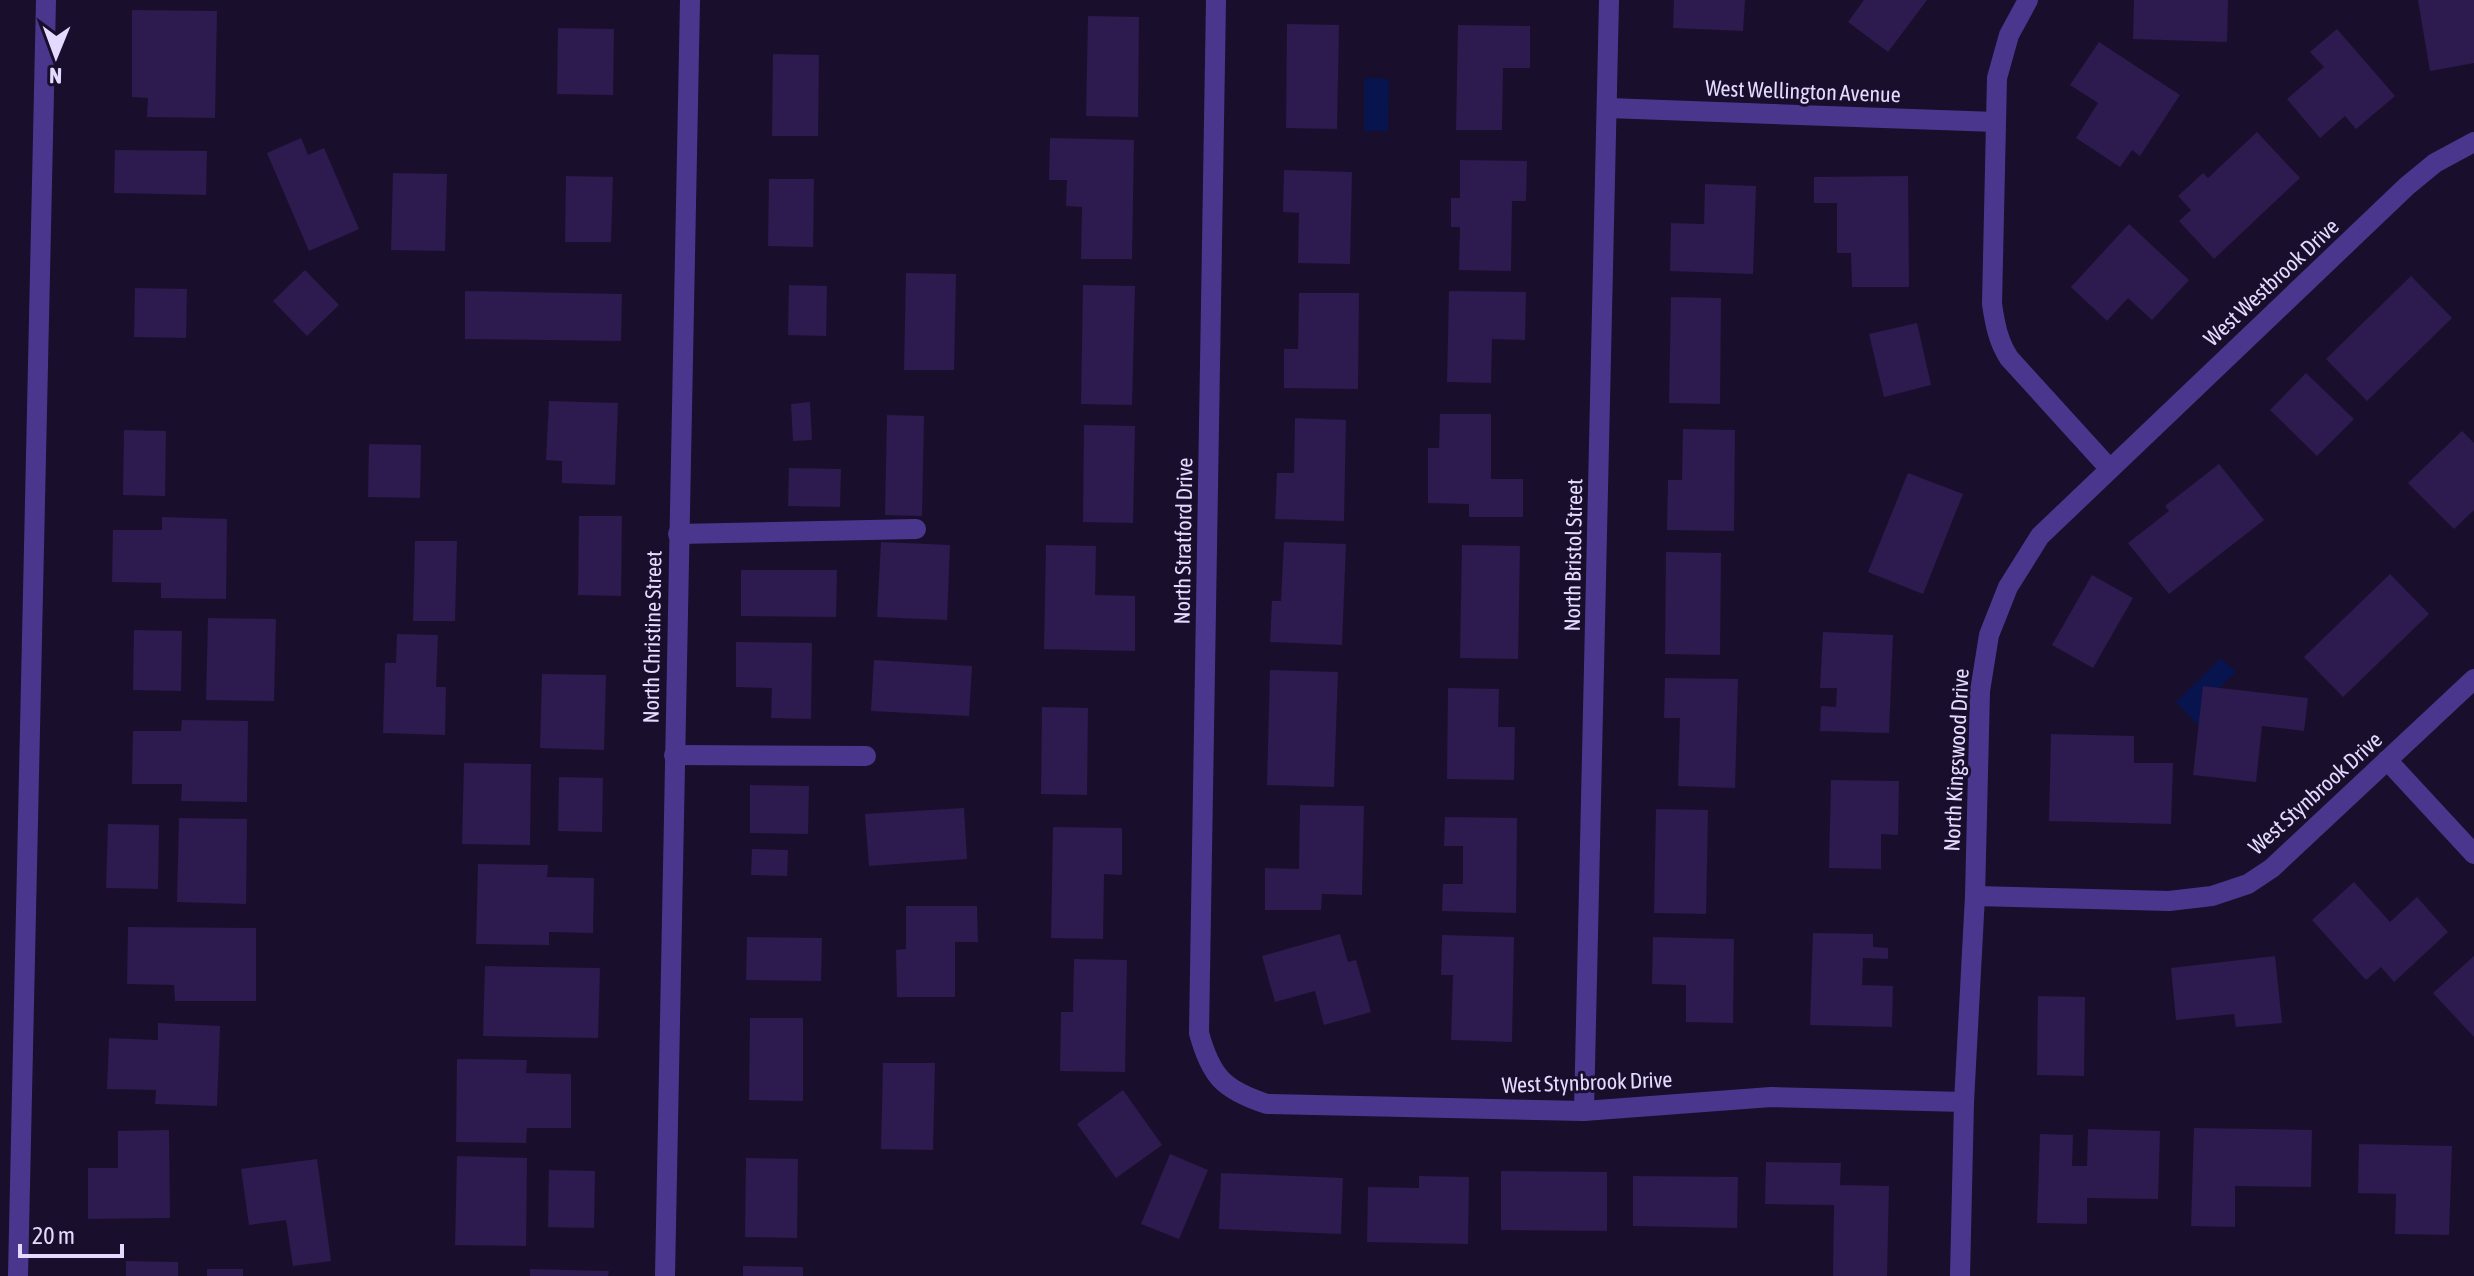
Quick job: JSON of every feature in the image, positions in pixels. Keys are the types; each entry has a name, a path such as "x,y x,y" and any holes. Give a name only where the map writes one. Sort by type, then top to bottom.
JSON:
{"street":[{"path":"18,1276 46,0"},
{"name":"North Christine Street","path":"665,1276 690,0"},
{"name":"North Stratford Drive","path":"1216,0 1199,1033 1205,1056 1219,1078"},
{"name":"North Bristol Street","path":"1584,1111 1609,0"},
{"path":"2028,0 2009,35 1997,78 1992,304 2000,344 2009,358 2109,468"},
{"name":"West Wellington Avenue","path":"1608,108 1996,122"},
{"name":"West Westbrook Drive","path":"2109,468 2407,186 2435,163 2474,142"},
{"name":"North Kingswood Drive","path":"1960,1276 1980,691 1989,635 2008,587 2040,536 2109,468"},
{"path":"678,534 916,529"},
{"name":"West Stynbrook Drive","path":"1975,896 2169,901 2212,896 2248,884 2272,868 2474,679"},
{"path":"674,755 866,756"},
{"path":"2387,760 2474,854"},
{"name":"West Stynbrook Drive","path":"1219,1078 1240,1095 1267,1104 1584,1111 1771,1097 1964,1102"}],"shaded area":[{"path":"1364,78 1389,79 1388,131 1364,131"},
{"path":"2221,658 2236,672 2214,693 2203,730 2176,702"}],"building":[{"path":"1674,0 1745,0 1743,31 1673,28"},
{"path":"1864,0 1927,0 1888,52 1848,22"},
{"path":"2134,0 2228,0 2227,42 2133,39"},
{"path":"2418,0 2474,0 2474,63 2430,71"},
{"path":"132,10 217,11 215,118 147,117 148,98 132,97"},
{"path":"1088,16 1139,17 1138,117 1086,116"},
{"path":"1287,24 1339,25 1337,129 1286,128"},
{"path":"1458,25 1530,26 1530,68 1503,68 1502,130 1456,130"},
{"path":"558,28 614,29 613,95 557,94"},
{"path":"2337,29 2395,96 2356,129 2345,116 2320,138 2287,99 2324,67 2310,52"},
{"path":"2099,42 2180,95 2140,156 2132,150 2120,167 2076,138 2098,103 2070,85"},
{"path":"773,54 819,55 818,136 772,136"},
{"path":"2257,132 2300,178 2214,259 2179,221 2191,210 2178,196 2203,173 2208,178"},
{"path":"301,138 308,155 324,148 359,229 309,251 267,153"},
{"path":"1050,138 1134,140 1132,259 1081,259 1082,207 1066,206 1067,180 1049,180"},
{"path":"115,150 207,151 206,195 114,193"},
{"path":"1460,160 1527,161 1526,201 1512,201 1511,271 1459,270 1460,227 1451,227 1451,198 1460,198"},
{"path":"1284,170 1352,172 1350,264 1298,263 1299,213 1283,212"},
{"path":"393,173 447,174 445,251 391,250"},
{"path":"566,176 613,177 611,242 565,242"},
{"path":"1908,176 1909,287 1852,287 1851,253 1837,253 1837,203 1814,203 1814,177"},
{"path":"769,179 814,179 813,247 768,246"},
{"path":"1705,184 1756,186 1753,274 1670,271 1671,223 1704,224"},
{"path":"2129,224 2189,280 2152,320 2128,298 2107,321 2071,287"},
{"path":"305,270 339,305 307,336 273,301"},
{"path":"906,273 956,274 954,370 904,370"},
{"path":"2411,276 2452,318 2367,401 2326,359"},
{"path":"789,285 827,286 826,336 788,335"},
{"path":"1083,285 1135,286 1132,405 1081,404"},
{"path":"135,288 187,289 186,338 134,337"},
{"path":"465,291 622,294 621,341 465,339"},
{"path":"1449,291 1526,292 1525,340 1492,339 1491,383 1447,382"},
{"path":"1299,293 1359,293 1358,389 1284,388 1284,349 1298,349"},
{"path":"1671,297 1721,298 1720,404 1669,403"},
{"path":"1917,323 1931,385 1884,397 1869,334"},
{"path":"2306,373 2354,419 2317,456 2270,410"},
{"path":"549,401 618,403 615,485 562,483 562,461 546,460"},
{"path":"810,402 812,440 793,441 791,404"},
{"path":"1440,414 1491,414 1491,479 1523,479 1523,517 1469,517 1469,504 1428,503 1428,448 1439,448"},
{"path":"887,415 924,416 922,516 885,515"},
{"path":"1295,418 1346,420 1344,521 1275,519 1277,473 1294,473"},
{"path":"1084,425 1135,426 1133,523 1083,522"},
{"path":"1683,429 1735,430 1734,531 1667,530 1668,480 1682,480"},
{"path":"124,430 166,431 165,496 123,495"},
{"path":"2462,431 2474,443 2474,510 2454,529 2408,483"},
{"path":"369,444 421,445 420,498 368,497"},
{"path":"2219,464 2264,520 2169,594 2128,543 2169,511 2165,506"},
{"path":"789,468 841,469 840,507 788,506"},
{"path":"1908,473 1963,494 1923,594 1868,572"},
{"path":"579,516 622,516 621,596 578,595"},
{"path":"162,517 227,519 226,599 161,598 161,583 112,582 113,530 162,530"},
{"path":"415,541 457,541 455,621 413,621"},
{"path":"881,542 950,545 947,620 877,617"},
{"path":"1284,542 1346,544 1342,645 1270,642 1272,601 1281,601"},
{"path":"1046,545 1096,546 1095,595 1135,596 1135,651 1044,649"},
{"path":"1462,545 1520,546 1518,659 1460,658"},
{"path":"1666,552 1721,553 1720,655 1665,654"},
{"path":"741,570 837,570 836,617 741,616"},
{"path":"2390,574 2429,614 2343,697 2304,657"},
{"path":"2092,575 2133,598 2093,668 2052,645"},
{"path":"208,618 276,619 274,701 206,700"},
{"path":"134,630 182,631 181,691 133,690"},
{"path":"1823,632 1893,635 1889,733 1820,731 1821,706 1836,707 1837,688 1820,688"},
{"path":"397,634 438,635 436,687 446,687 445,735 383,733 385,663 396,663"},
{"path":"736,642 812,643 811,719 771,718 772,688 736,687"},
{"path":"874,660 972,666 969,716 871,711"},
{"path":"1270,670 1338,672 1334,787 1267,785"},
{"path":"542,674 606,675 604,750 540,748"},
{"path":"1665,678 1738,679 1735,788 1678,786 1680,718 1664,718"},
{"path":"2203,686 2308,698 2304,731 2262,726 2256,782 2193,775"},
{"path":"1448,688 1499,689 1498,727 1515,727 1514,780 1447,779"},
{"path":"1042,707 1088,708 1087,795 1041,794"},
{"path":"182,720 248,721 247,802 181,801 182,784 132,784 133,731 181,731"},
{"path":"2051,734 2134,736 2134,763 2173,763 2171,824 2049,821"},
{"path":"464,763 531,764 530,845 462,844"},
{"path":"559,777 603,778 602,832 558,831"},
{"path":"1831,780 1899,781 1898,835 1881,834 1881,869 1829,868"},
{"path":"750,785 809,786 808,834 750,833"},
{"path":"1300,805 1364,806 1362,895 1322,894 1321,910 1265,910 1265,868 1299,869"},
{"path":"964,808 967,859 869,866 865,814"},
{"path":"1656,809 1708,810 1706,914 1654,913"},
{"path":"1445,817 1517,818 1516,913 1442,911 1443,884 1463,884 1463,846 1444,846"},
{"path":"179,818 247,819 246,904 177,902"},
{"path":"108,824 159,825 158,889 106,888"},
{"path":"1053,827 1122,828 1122,875 1104,874 1103,939 1051,938"},
{"path":"752,849 788,850 787,876 751,875"},
{"path":"478,864 548,865 547,877 594,878 593,933 549,932 549,945 476,944"},
{"path":"2354,882 2390,922 2417,897 2448,932 2394,982 2381,967 2366,980 2312,920"},
{"path":"906,906 977,906 978,942 955,942 955,997 897,997 896,950 906,949"},
{"path":"128,927 256,928 256,1001 175,1001 174,985 127,984"},
{"path":"1813,933 1873,934 1873,947 1888,948 1888,959 1863,958 1862,985 1893,986 1892,1027 1810,1025"},
{"path":"1340,934 1348,962 1356,960 1371,1012 1324,1025 1315,991 1275,1002 1262,956"},
{"path":"1442,935 1514,937 1512,1042 1451,1040 1453,975 1441,975"},
{"path":"747,937 822,938 821,981 746,980"},
{"path":"1653,937 1734,939 1733,1023 1686,1022 1686,985 1652,984"},
{"path":"2275,956 2282,1023 2236,1027 2234,1014 2176,1020 2171,968"},
{"path":"2474,956 2474,1037 2433,993"},
{"path":"1074,959 1127,960 1125,1072 1060,1071 1061,1012 1073,1012"},
{"path":"485,966 600,968 598,1038 483,1036"},
{"path":"2038,996 2085,997 2084,1076 2037,1075"},
{"path":"750,1018 803,1018 803,1101 749,1100"},
{"path":"158,1023 220,1026 217,1106 155,1104 156,1090 107,1089 109,1038 158,1040"},
{"path":"457,1059 527,1060 526,1073 571,1074 571,1128 527,1128 526,1143 456,1142"},
{"path":"883,1063 935,1063 933,1150 881,1149"},
{"path":"1123,1090 1162,1145 1116,1178 1077,1124"},
{"path":"2194,1128 2312,1130 2311,1187 2235,1186 2235,1227 2191,1226"},
{"path":"2088,1129 2160,1131 2158,1199 2087,1198 2087,1224 2037,1223 2040,1134 2073,1135 2072,1166 2087,1166"},
{"path":"169,1130 170,1218 88,1219 88,1168 118,1168 118,1131"},
{"path":"2359,1144 2452,1146 2449,1235 2395,1234 2396,1194 2358,1193"},
{"path":"1170,1154 1208,1170 1179,1239 1141,1224"},
{"path":"457,1156 527,1158 526,1246 455,1245"},
{"path":"746,1158 798,1159 797,1238 745,1237"},
{"path":"317,1159 331,1261 293,1266 286,1220 249,1225 241,1169"},
{"path":"1766,1162 1841,1163 1840,1185 1889,1186 1887,1276 1833,1276 1834,1205 1765,1204"},
{"path":"549,1170 595,1171 594,1228 548,1227"},
{"path":"1501,1171 1607,1172 1607,1231 1501,1230"},
{"path":"1221,1173 1343,1178 1341,1234 1219,1229"},
{"path":"1419,1176 1469,1177 1468,1244 1367,1242 1368,1187 1419,1188"},
{"path":"1633,1176 1738,1177 1737,1228 1633,1226"},
{"path":"126,1261 178,1262 178,1276 126,1276"},
{"path":"743,1266 803,1267 803,1276 743,1276"},
{"path":"207,1269 243,1269 243,1276 207,1276"},
{"path":"530,1269 609,1271 608,1276 530,1276"}]}
